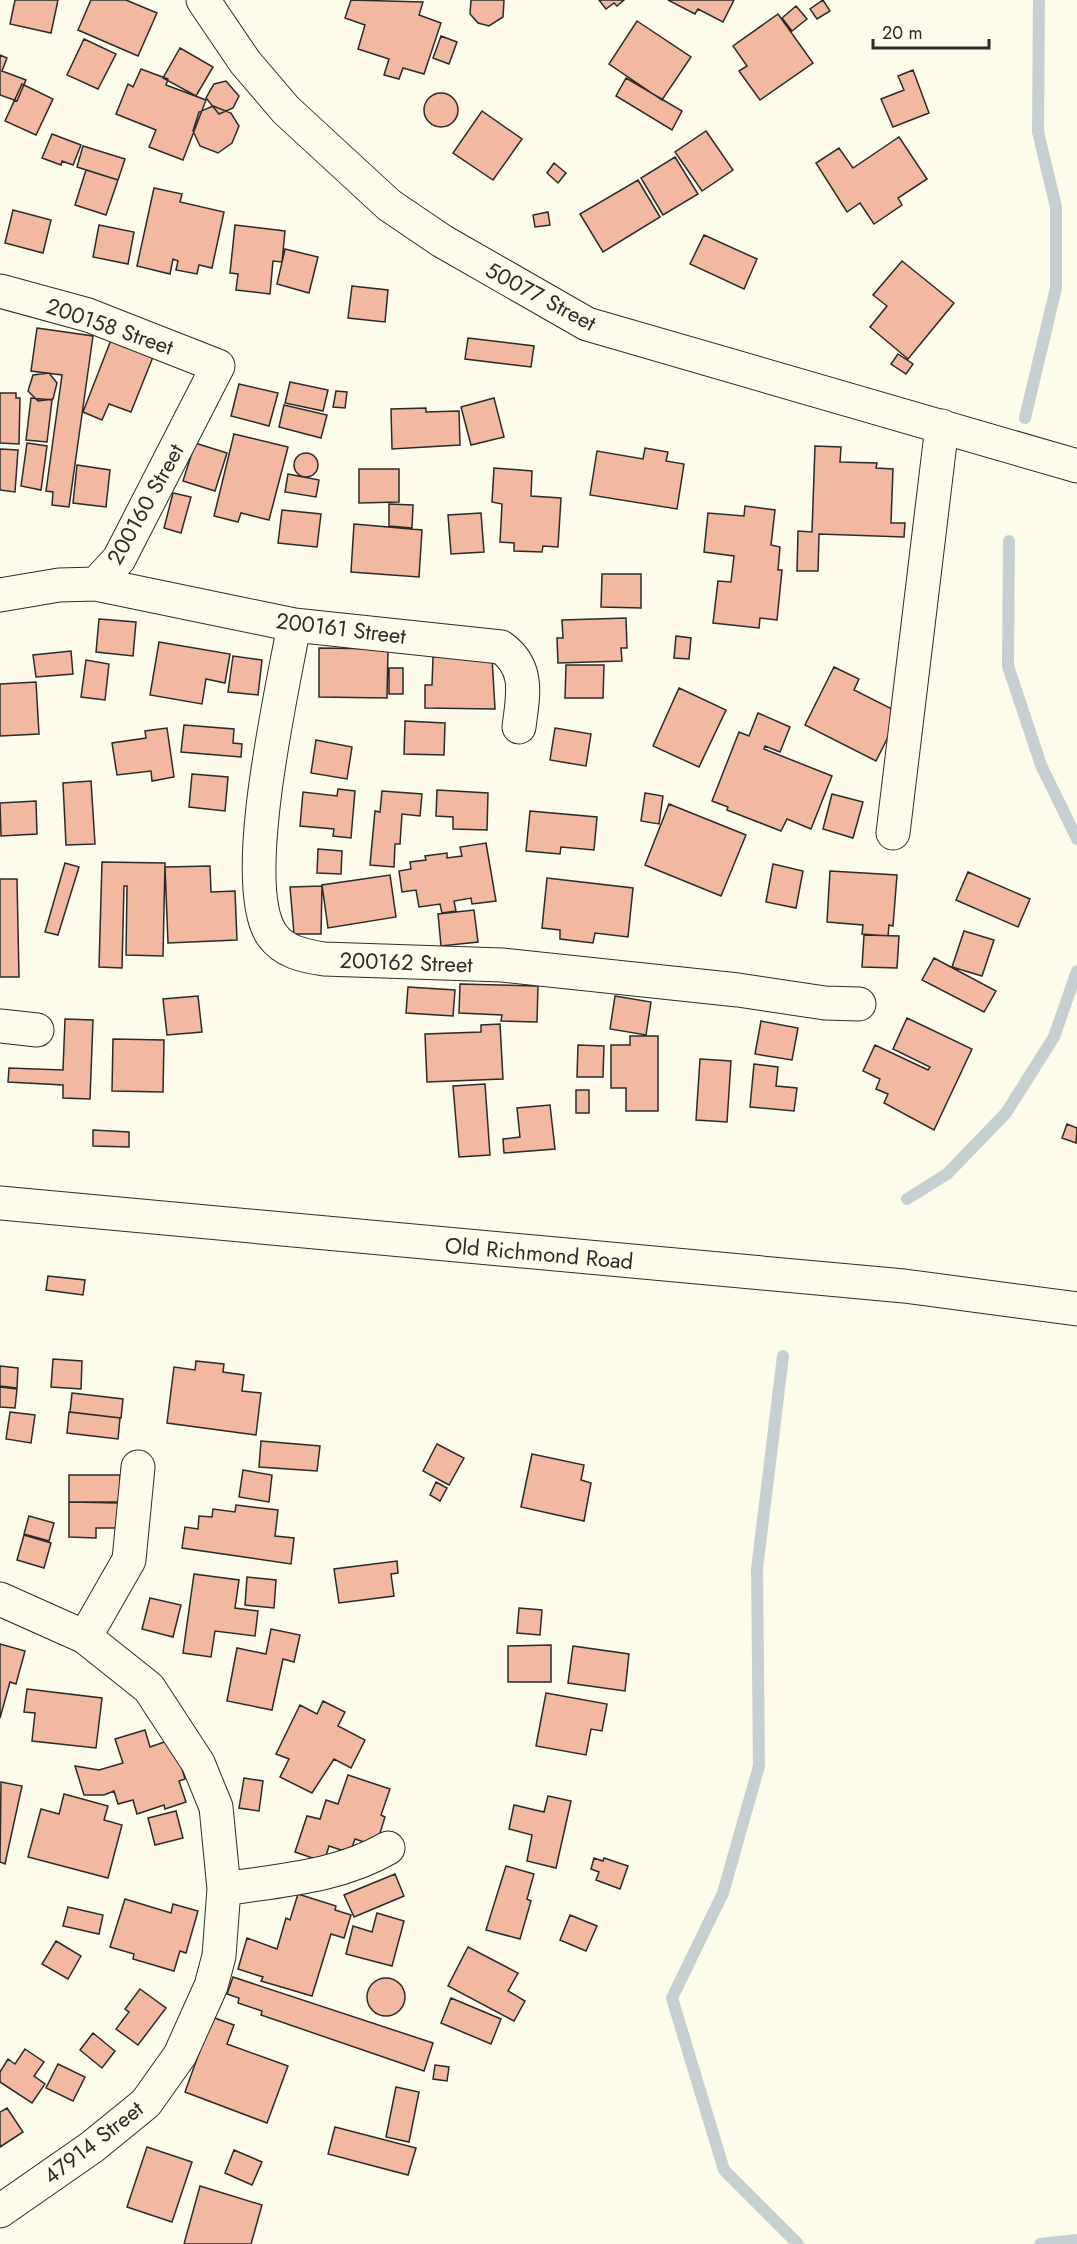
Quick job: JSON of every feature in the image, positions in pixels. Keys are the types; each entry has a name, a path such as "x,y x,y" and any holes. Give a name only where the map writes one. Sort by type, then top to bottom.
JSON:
{"street":[{"name":"50077 Street","path":"203,0 245,62 286,110 332,156 388,205 441,242 587,324 1077,466"},
{"name":"200158 Street","path":"0,291 88,315 218,366"},
{"name":"200160 Street","path":"0,595 59,585 96,584 119,559 218,366"},
{"path":"893,833 942,426"},
{"name":"200161 Street","path":"96,584 294,625 501,647 518,662 522,678 519,727"},
{"name":"200162 Street","path":"294,625 260,816 263,914 272,934 284,947 302,956 324,959 502,965 738,990 825,1003 859,1004"},
{"path":"0,1026 37,1030"},
{"name":"Old Richmond Road","path":"0,1203 904,1286 1077,1309"},
{"path":"85,1637 129,1560 138,1467"},
{"name":"47914 Street","path":"0,1599 85,1637 149,1688 198,1763 216,1807 224,1889 219,1956 211,1986 180,2055 146,2103 92,2147 0,2211"},
{"path":"224,1889 331,1872 349,1867 388,1848"}],"building":[{"path":"15,0 58,0 51,33 10,24"},
{"path":"91,0 126,0 157,13 138,56 78,30"},
{"path":"351,0 423,2 419,15 441,23 424,74 403,68 399,79 384,75 389,59 358,49 365,25 345,18"},
{"path":"471,0 504,0 503,17 489,26 478,23 470,14"},
{"path":"599,0 624,0 617,6 614,3 606,9"},
{"path":"668,0 734,0 723,22 698,9 695,14"},
{"path":"823,0 830,11 817,19 810,9"},
{"path":"796,6 807,19 792,31 782,18"},
{"path":"778,14 813,63 760,100 739,71 747,66 733,46"},
{"path":"637,21 691,57 662,100 609,64"},
{"path":"441,36 457,42 449,64 433,58"},
{"path":"84,39 116,54 98,89 67,75"},
{"path":"180,48 213,67 196,96 163,78"},
{"path":"0,55 7,58 2,71 26,80 17,101 0,95"},
{"path":"141,69 168,79 166,85 206,100 183,160 149,147 156,130 116,114 128,84 133,87"},
{"path":"913,70 929,113 893,127 881,99 904,90 898,76"},
{"path":"626,78 682,111 672,130 616,96"},
{"path":"226,81 239,96 233,108 219,114 206,98 214,84"},
{"path":"22,84 53,99 36,135 5,121"},
{"path":"441,93 453,98 458,110 453,122 441,127 429,122 424,110 429,98"},
{"path":"213,106 231,113 239,126 232,143 218,153 200,146 193,131 199,112"},
{"path":"482,111 522,139 493,180 453,153"},
{"path":"706,131 733,170 702,191 675,152"},
{"path":"52,134 81,145 73,165 62,161 61,165 42,158"},
{"path":"899,137 927,179 898,198 902,205 874,224 860,203 847,212 816,163 839,148 853,168"},
{"path":"83,146 125,159 118,180 77,167"},
{"path":"675,157 698,194 663,215 641,178"},
{"path":"554,163 566,173 558,183 547,173"},
{"path":"86,170 118,180 106,215 75,205"},
{"path":"638,180 660,217 603,252 580,214"},
{"path":"154,188 182,194 180,202 224,212 212,268 199,265 197,274 176,270 178,261 173,259 170,274 137,266"},
{"path":"13,210 51,220 43,253 5,243"},
{"path":"548,212 550,225 535,227 533,215"},
{"path":"99,225 134,232 128,264 93,257"},
{"path":"235,225 285,231 282,262 273,261 270,294 236,290 238,274 230,273"},
{"path":"704,235 757,259 744,289 690,264"},
{"path":"285,249 318,257 309,293 277,284"},
{"path":"902,261 954,303 908,359 870,327 887,306 873,295"},
{"path":"352,286 388,290 385,322 348,318"},
{"path":"37,328 93,336 69,507 52,505 53,492 46,491 62,375 31,371"},
{"path":"468,338 534,346 531,367 465,359"},
{"path":"111,340 153,357 131,412 109,404 102,420 83,412"},
{"path":"898,354 913,364 906,374 891,364"},
{"path":"49,373 57,383 53,399 38,401 28,391 33,375"},
{"path":"290,382 328,390 323,411 285,403"},
{"path":"239,384 278,393 269,426 231,416"},
{"path":"336,391 347,392 345,408 333,407"},
{"path":"0,393 16,393 16,398 20,398 19,444 0,443"},
{"path":"31,398 52,400 47,442 26,440"},
{"path":"494,398 504,437 471,445 461,407"},
{"path":"284,405 327,415 321,438 279,427"},
{"path":"426,408 426,412 459,411 460,445 392,449 391,409"},
{"path":"234,434 288,447 269,520 241,513 238,522 214,516"},
{"path":"27,443 47,446 41,490 21,486"},
{"path":"195,443 227,453 215,491 183,481"},
{"path":"815,446 841,447 840,462 877,463 876,468 893,469 891,523 905,523 904,537 819,534 818,571 797,571 798,531 812,532"},
{"path":"645,448 668,452 666,461 684,464 677,509 590,495 597,451 643,459"},
{"path":"0,449 18,450 15,492 0,490"},
{"path":"306,453 314,457 318,465 314,473 306,477 298,473 294,465 298,457"},
{"path":"77,465 110,470 106,507 73,503"},
{"path":"494,468 532,471 531,496 561,498 558,547 543,546 542,552 514,551 514,543 500,542 502,504 492,502"},
{"path":"359,469 399,469 399,502 359,503"},
{"path":"288,474 319,480 316,497 285,492"},
{"path":"173,493 191,497 181,533 164,528"},
{"path":"389,504 413,505 412,528 389,526"},
{"path":"745,506 775,510 771,545 780,547 778,570 782,570 777,620 760,618 759,628 713,623 718,581 731,582 734,556 704,552 708,513 744,516"},
{"path":"282,510 321,514 317,547 278,543"},
{"path":"481,513 484,552 451,554 448,515"},
{"path":"354,524 422,530 419,577 351,572"},
{"path":"602,574 641,574 641,608 601,607"},
{"path":"626,618 627,648 621,648 622,661 558,663 557,638 563,638 562,620"},
{"path":"99,619 136,622 133,656 96,652"},
{"path":"676,636 691,638 689,659 674,658"},
{"path":"159,642 230,654 225,683 206,679 202,704 150,695"},
{"path":"319,648 388,649 387,698 319,697"},
{"path":"71,651 73,674 36,677 33,655"},
{"path":"233,656 262,660 258,695 228,692"},
{"path":"433,657 492,657 495,709 425,708 425,685 432,685"},
{"path":"86,660 109,664 105,700 81,697"},
{"path":"566,665 604,665 603,698 565,698"},
{"path":"834,667 859,679 854,690 900,713 876,761 805,725"},
{"path":"389,668 403,668 403,694 389,694"},
{"path":"36,682 39,734 0,736 0,684"},
{"path":"679,688 726,710 699,767 653,746"},
{"path":"758,713 790,727 780,752 765,746 764,749 832,776 811,829 787,819 781,831 727,810 728,807 712,801 739,732 749,736"},
{"path":"405,721 445,723 444,755 404,754"},
{"path":"184,725 234,729 233,743 242,744 241,757 181,752"},
{"path":"167,728 174,777 152,781 151,771 117,775 112,743 146,738 145,731"},
{"path":"555,728 591,734 586,766 550,760"},
{"path":"316,740 352,747 347,779 311,773"},
{"path":"192,774 228,777 225,811 189,807"},
{"path":"91,781 95,844 66,845 63,783"},
{"path":"338,789 355,791 351,838 333,836 334,829 300,826 303,792 337,796"},
{"path":"437,790 488,793 487,830 453,829 453,817 436,816"},
{"path":"382,791 422,794 420,816 402,814 400,844 395,844 394,867 370,865 375,811 380,812"},
{"path":"645,793 663,796 659,824 641,821"},
{"path":"832,794 863,802 853,838 823,829"},
{"path":"36,801 37,834 1,836 0,803"},
{"path":"669,804 746,835 721,896 645,865"},
{"path":"530,811 597,817 594,850 561,847 560,854 526,851"},
{"path":"486,843 496,901 472,904 471,898 454,901 456,911 442,913 440,904 419,907 416,890 402,892 399,871 411,869 410,862 426,860 425,856 447,853 447,858 462,856 460,847"},
{"path":"318,849 342,851 341,874 317,873"},
{"path":"102,862 165,863 163,956 126,955 127,886 124,886 122,968 99,967"},
{"path":"65,863 79,867 58,935 45,932"},
{"path":"773,864 803,871 796,908 766,902"},
{"path":"210,866 211,892 235,891 237,940 168,943 165,867"},
{"path":"830,871 897,875 893,926 889,925 888,936 862,934 863,925 827,922"},
{"path":"968,872 1030,899 1018,927 956,900"},
{"path":"390,875 396,917 328,928 322,885"},
{"path":"547,878 633,888 628,937 595,933 593,943 560,939 560,930 542,928"},
{"path":"0,879 17,879 19,977 0,977"},
{"path":"322,886 321,934 294,934 290,887"},
{"path":"474,910 478,942 441,946 438,914"},
{"path":"964,931 994,940 982,976 952,967"},
{"path":"864,935 899,936 897,968 862,967"},
{"path":"934,958 996,991 984,1012 922,980"},
{"path":"460,984 538,986 537,1022 501,1021 502,1015 459,1013"},
{"path":"408,987 455,990 453,1016 406,1013"},
{"path":"198,996 202,1032 167,1035 163,999"},
{"path":"615,996 651,1002 646,1035 610,1029"},
{"path":"907,1018 972,1049 934,1130 884,1103 888,1094 876,1089 880,1079 863,1071 875,1045 928,1070 930,1067 893,1049"},
{"path":"65,1019 93,1020 90,1099 63,1098 63,1085 8,1082 9,1068 63,1070"},
{"path":"761,1021 798,1028 792,1060 755,1054"},
{"path":"500,1024 503,1079 427,1082 425,1034 481,1032 481,1025"},
{"path":"630,1036 658,1036 658,1111 626,1111 626,1088 611,1088 611,1045 630,1045"},
{"path":"113,1039 164,1040 163,1092 112,1091"},
{"path":"578,1045 604,1046 603,1077 577,1077"},
{"path":"700,1059 731,1061 727,1122 696,1120"},
{"path":"754,1064 778,1067 776,1086 797,1088 794,1111 750,1107"},
{"path":"485,1084 490,1155 459,1157 453,1086"},
{"path":"576,1090 589,1090 589,1113 576,1113"},
{"path":"550,1105 555,1149 504,1153 503,1139 520,1137 517,1108"},
{"path":"1067,1124 1077,1128 1076,1143 1062,1138"},
{"path":"93,1130 129,1132 129,1147 93,1146"},
{"path":"48,1276 85,1280 83,1295 46,1290"},
{"path":"53,1359 82,1361 81,1389 51,1387"},
{"path":"196,1361 224,1364 223,1372 244,1375 242,1391 261,1393 256,1435 167,1423 174,1367 195,1370"},
{"path":"0,1366 18,1368 17,1388 0,1386"},
{"path":"0,1387 17,1389 15,1408 0,1407"},
{"path":"72,1393 123,1399 121,1418 70,1412"},
{"path":"10,1412 35,1415 31,1443 6,1439"},
{"path":"69,1412 120,1418 118,1439 67,1433"},
{"path":"261,1441 320,1446 317,1471 259,1467"},
{"path":"437,1444 464,1458 449,1485 423,1471"},
{"path":"532,1454 584,1465 581,1480 591,1483 584,1521 521,1507"},
{"path":"243,1470 272,1475 269,1502 239,1497"},
{"path":"69,1475 120,1475 120,1502 69,1502"},
{"path":"436,1482 447,1488 440,1501 430,1495"},
{"path":"69,1502 120,1503 120,1528 96,1528 96,1538 69,1537"},
{"path":"236,1505 278,1510 275,1536 294,1538 291,1564 182,1548 185,1527 198,1529 199,1516 212,1517 213,1509 235,1512"},
{"path":"29,1516 54,1523 49,1541 24,1534"},
{"path":"24,1535 51,1543 44,1568 17,1560"},
{"path":"397,1561 398,1573 391,1574 394,1596 339,1603 334,1569"},
{"path":"194,1574 239,1580 235,1608 258,1611 255,1636 215,1631 211,1657 183,1653"},
{"path":"247,1577 276,1580 274,1608 245,1605"},
{"path":"150,1598 181,1605 173,1637 142,1629"},
{"path":"519,1608 542,1610 540,1635 517,1633"},
{"path":"271,1629 300,1635 294,1662 283,1659 272,1710 227,1701 237,1648 266,1654"},
{"path":"0,1644 25,1651 16,1684 10,1682 0,1718"},
{"path":"551,1645 551,1682 508,1682 508,1646"},
{"path":"573,1646 629,1654 625,1691 568,1683"},
{"path":"27,1689 102,1698 96,1748 32,1741 35,1713 24,1712"},
{"path":"546,1693 607,1704 602,1731 591,1729 586,1755 536,1746"},
{"path":"323,1701 345,1712 338,1726 365,1740 351,1768 334,1759 312,1793 280,1777 289,1759 276,1754 300,1705 317,1714"},
{"path":"145,1730 150,1747 173,1739 185,1779 179,1781 186,1802 165,1809 164,1805 137,1814 133,1800 118,1804 114,1791 104,1795 84,1795 75,1766 99,1770 123,1763 115,1739"},
{"path":"348,1775 390,1789 381,1815 385,1817 376,1846 355,1839 350,1853 329,1846 324,1862 295,1852 307,1816 320,1819 326,1800 338,1804"},
{"path":"244,1778 263,1781 259,1811 239,1808"},
{"path":"1,1782 22,1786 5,1864 0,1862"},
{"path":"64,1794 108,1806 104,1820 122,1825 108,1878 28,1857 41,1809 59,1814"},
{"path":"548,1796 571,1801 556,1868 527,1861 532,1835 509,1829 514,1805 544,1812"},
{"path":"176,1811 183,1838 155,1845 148,1818"},
{"path":"594,1858 603,1861 604,1858 628,1866 620,1889 596,1880 599,1872 591,1869"},
{"path":"506,1866 534,1874 527,1899 531,1901 520,1939 486,1930"},
{"path":"395,1874 404,1896 354,1917 344,1895"},
{"path":"298,1894 336,1906 335,1910 351,1915 344,1938 331,1934 312,1996 261,1981 263,1977 238,1969 247,1938 277,1949 286,1918 290,1920"},
{"path":"125,1899 171,1913 173,1904 198,1911 186,1953 180,1951 174,1971 133,1959 134,1954 110,1947"},
{"path":"68,1907 103,1915 99,1934 63,1926"},
{"path":"377,1913 404,1921 392,1966 346,1954 353,1926 372,1932"},
{"path":"570,1915 597,1926 586,1951 560,1940"},
{"path":"56,1941 81,1956 68,1979 42,1964"},
{"path":"468,1947 518,1973 508,1991 525,2001 514,2021 448,1986"},
{"path":"233,1977 433,2043 424,2071 261,2015 262,2011 238,2003 239,1998 227,1994"},
{"path":"386,1978 400,1983 405,1997 400,2011 386,2016 372,2011 367,1997 372,1983"},
{"path":"140,1989 166,2008 138,2045 116,2029 129,2012 125,2009"},
{"path":"451,1998 501,2019 491,2044 441,2023"},
{"path":"212,2017 234,2025 227,2044 288,2066 267,2123 185,2092"},
{"path":"93,2033 115,2051 102,2068 80,2050"},
{"path":"25,2049 44,2062 34,2076 45,2084 32,2103 0,2082 0,2072 8,2059 15,2064"},
{"path":"58,2064 85,2077 73,2101 46,2088"},
{"path":"435,2065 449,2067 447,2081 433,2079"},
{"path":"396,2087 419,2092 409,2142 386,2137"},
{"path":"7,2108 23,2132 0,2147 0,2112"},
{"path":"335,2127 416,2148 408,2175 328,2154"},
{"path":"147,2147 192,2162 172,2222 127,2207"},
{"path":"234,2150 262,2162 252,2185 225,2173"},
{"path":"200,2186 262,2205 251,2244 184,2244"}],"waterway":[{"path":"1025,418 1056,288 1056,207 1038,132 1039,0"},
{"path":"1009,541 1008,666 1041,765 1077,839"},
{"path":"907,1199 947,1174 1006,1113 1054,1037 1077,971"},
{"path":"783,1356 757,1569 759,1766 723,1893 672,1998 724,2170 798,2244"},
{"path":"1040,2244 1077,2240"}]}
